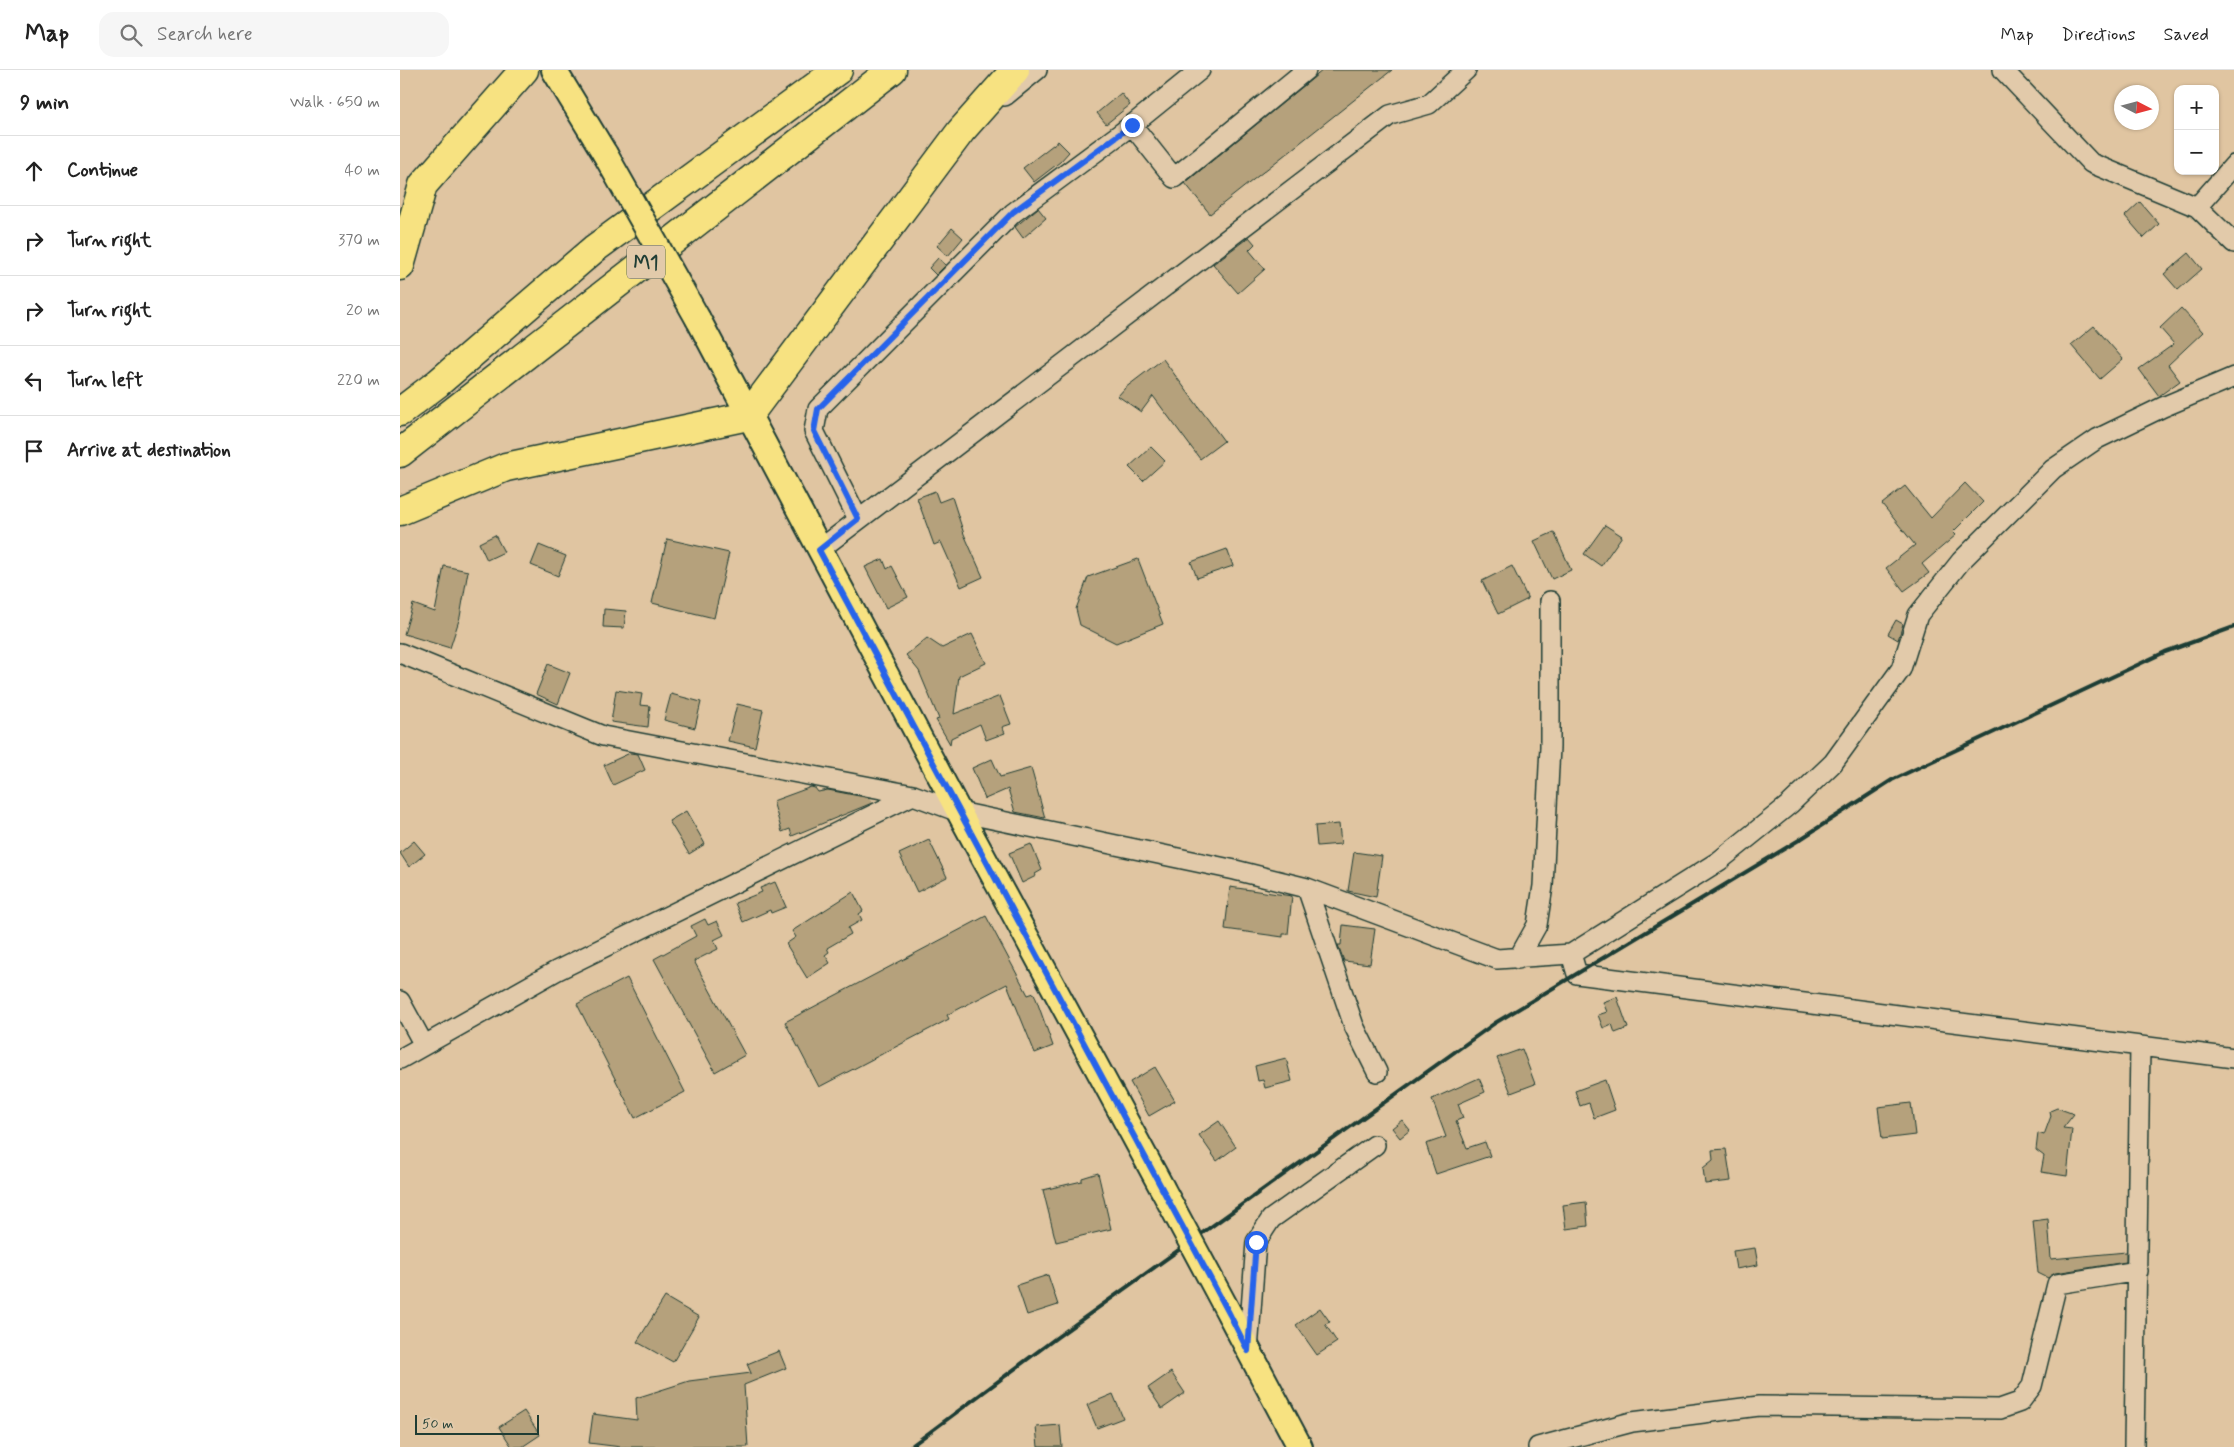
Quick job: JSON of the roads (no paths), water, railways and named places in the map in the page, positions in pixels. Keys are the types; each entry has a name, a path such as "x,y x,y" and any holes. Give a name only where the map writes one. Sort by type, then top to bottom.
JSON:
{"highway":[{"path":"400,266 423,185 524,70"},
{"name":"M1","path":"400,412 438,383 594,249 838,70"},
{"name":"M1","path":"400,454 892,70"},
{"path":"400,511 506,467 748,416 961,131 1015,70"}],"main road":[{"path":"554,70 606,154 698,319 819,550 1300,1447"}],"street":[{"path":"961,131 1037,70"},
{"path":"858,519 814,431 818,409 1013,212 1132,125 1200,70"},
{"path":"1132,125 1174,178 1306,70"},
{"path":"819,550 1390,115 1429,104 1466,70"},
{"path":"2003,70 2091,163 2197,207 2234,243"},
{"path":"2197,207 2234,165"},
{"path":"400,653 603,736 913,795 959,812 1235,870 1307,888 1497,959 1518,960 1571,954 1719,861 1790,804 1833,763 1901,669 1918,615 1961,561 2053,469 2097,439 2163,407 2234,377"},
{"path":"1518,960 1537,925 1543,886 1550,747 1550,601"},
{"path":"400,1059 556,971 913,795"},
{"path":"1307,888 1354,1026 1377,1072"},
{"path":"1571,954 1578,974 2234,1058"},
{"path":"400,1001 424,1045"},
{"path":"2134,1447 2140,1047"},
{"path":"1248,1351 1256,1242 1271,1219 1375,1145"},
{"path":"1538,1447 1632,1422 1759,1406 2000,1409 2020,1402 2032,1386 2057,1284 2138,1271"}],"railway":[{"path":"910,1447 1056,1338 1495,1023 1799,840 1892,780 2165,652 2234,627"}]}
